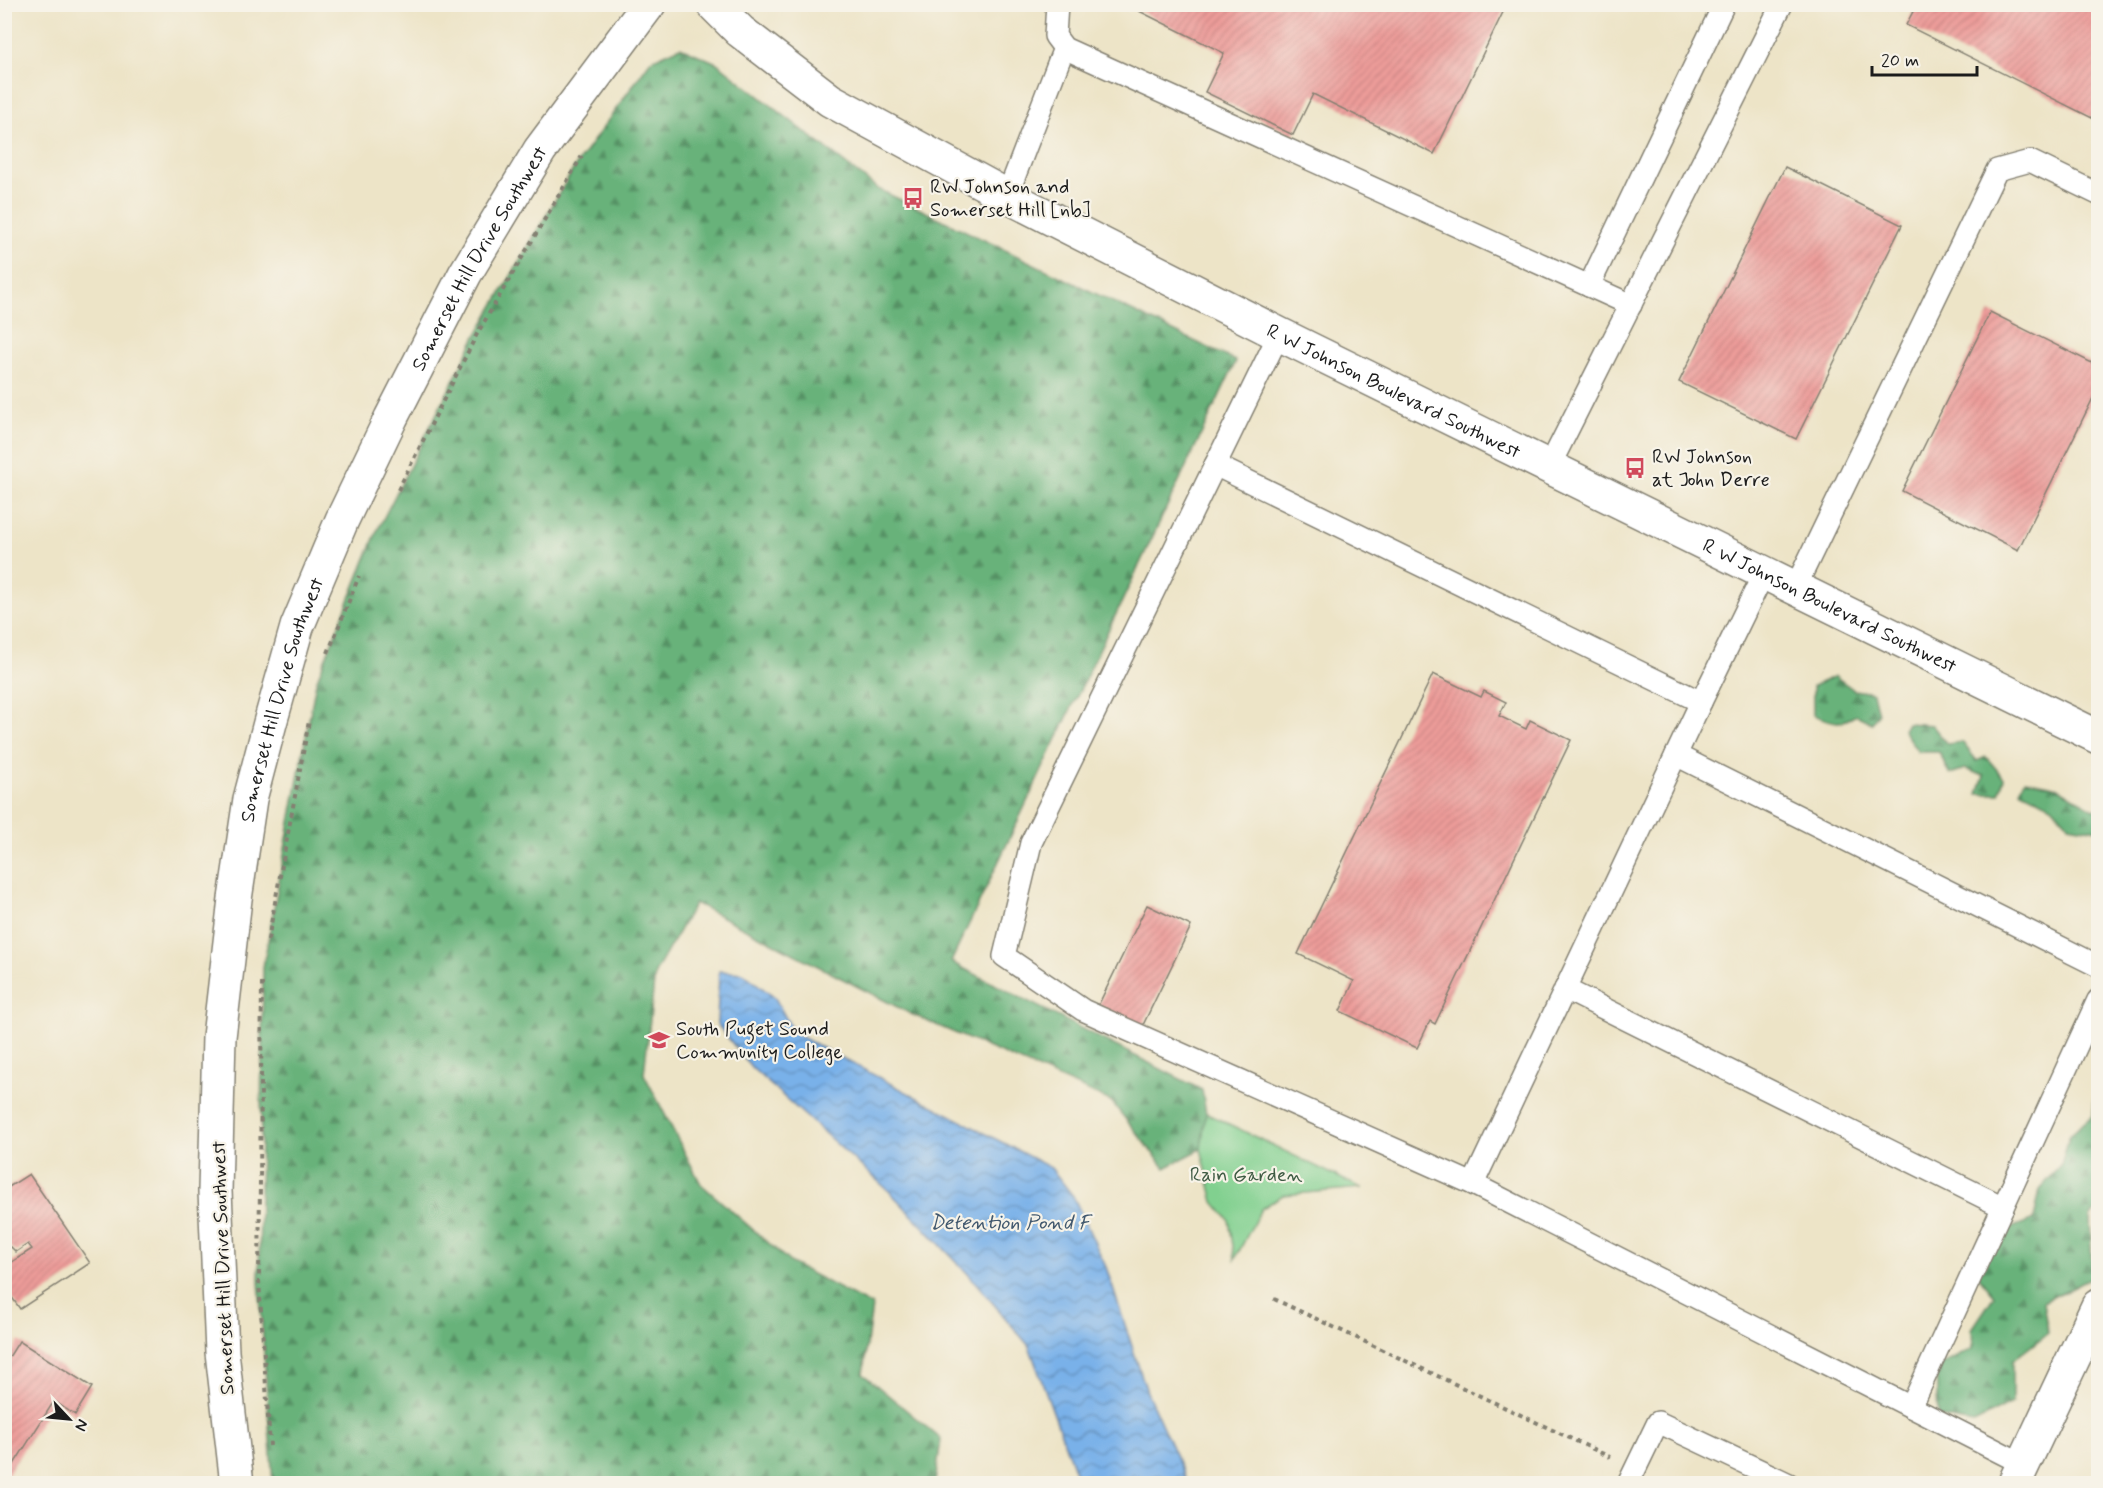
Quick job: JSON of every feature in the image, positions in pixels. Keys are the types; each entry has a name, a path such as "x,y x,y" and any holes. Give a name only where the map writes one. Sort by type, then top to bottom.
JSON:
{"street":[{"name":"Somerset Hill Drive Southwest","path":"237,1484 222,1352 215,1191 219,1037 235,899 250,799 270,723 297,627 342,520 465,274 540,150 650,4"},
{"name":"R W Johnson Boulevard Southwest","path":"713,4 740,31 830,100 1007,196 1279,334 2098,737"},
{"path":"2019,1474 2098,1306"}],"lane":[{"path":"1057,4 1055,36 1064,48 1631,305"},
{"path":"1589,286 1724,4"},
{"path":"1549,467 1782,4"},
{"path":"1007,196 1064,48"},
{"path":"1795,588 1997,170 2030,161 2098,194"},
{"path":"1279,334 1031,843 1004,956 1083,1010 1473,1184 1911,1407 2019,1474"},
{"path":"1215,465 1701,702"},
{"path":"1473,1184 1764,573"},
{"path":"1676,755 2098,966"},
{"path":"1565,989 2003,1207"},
{"path":"1911,1407 2098,1000"},
{"path":"1628,1484 1658,1422 1789,1484"}],"path":[{"path":"393,500 477,334 574,168 587,150"},
{"path":"325,661 360,574"},
{"path":"267,944 310,716"},
{"path":"262,979 259,1281 270,1448"},
{"path":"1274,1299 1614,1459"}],"green space":[{"path":"680,47 717,63 878,189 1236,361 951,962 1202,1090 1206,1113 1201,1149 1165,1168 1111,1101 911,1014 695,903 655,973 644,1074 701,1184 791,1263 872,1306 863,1374 941,1439 935,1483 273,1484 259,1281 263,967 316,682 377,531 477,334 574,168 651,60"},
{"path":"1835,676 1854,690 1873,693 1878,714 1872,723 1856,715 1839,722 1813,715 1813,686"},
{"path":"1907,723 1932,725 1947,744 1962,742 1977,761 1986,757 2004,778 1999,794 1978,794 1984,776 1965,769 1950,774 1939,752 1918,752 1903,730"},
{"path":"2025,780 2055,786 2094,809 2098,808 2098,830 2069,825 2052,806 2020,790"},
{"path":"2098,1071 2098,1209 2090,1217 2092,1277 2043,1302 2048,1333 2012,1361 2012,1403 1974,1423 1938,1417 1936,1367 1973,1349 1972,1329 1994,1296 1978,1276 1986,1238 2034,1219 2040,1189 2061,1165 2070,1135 2093,1115"},
{"name":"Rain Garden","path":"1206,1113 1361,1188 1283,1195 1261,1209 1235,1259 1229,1220 1214,1202 1201,1149"}],"water":[{"name":"Detention Pond F","path":"719,971 743,973 775,998 794,1033 1051,1168 1073,1196 1106,1267 1147,1392 1188,1483 1079,1483 1029,1346 970,1276 890,1192 752,1068 717,1024"}],"building":[{"path":"1125,4 1507,4 1434,154 1313,94 1293,135 1205,92 1224,53"},
{"path":"1917,4 2098,4 2098,121 1906,25"},
{"path":"1785,167 1902,225 1796,439 1679,382"},
{"path":"1990,312 2098,366 2098,388 2018,550 1902,491"},
{"path":"1433,674 1481,697 1484,691 1506,702 1499,716 1526,729 1530,720 1571,740 1435,1024 1430,1021 1417,1048 1340,1011 1354,981 1298,954"},
{"path":"1147,905 1191,926 1142,1027 1098,1006"},
{"path":"29,1174 90,1263 20,1309 4,1286 4,1267 32,1249 28,1244 16,1252 11,1247 4,1251 4,1190"},
{"path":"19,1341 92,1387 75,1415 54,1401 4,1480 4,1365"}],"place":[{"name":"RW Johnson and Somerset Hill [nb]","path":"913,198"},
{"name":"RW Johnson at John Derre","path":"1635,468"},
{"name":"South Puget Sound Community College","path":"659,1040"}]}
